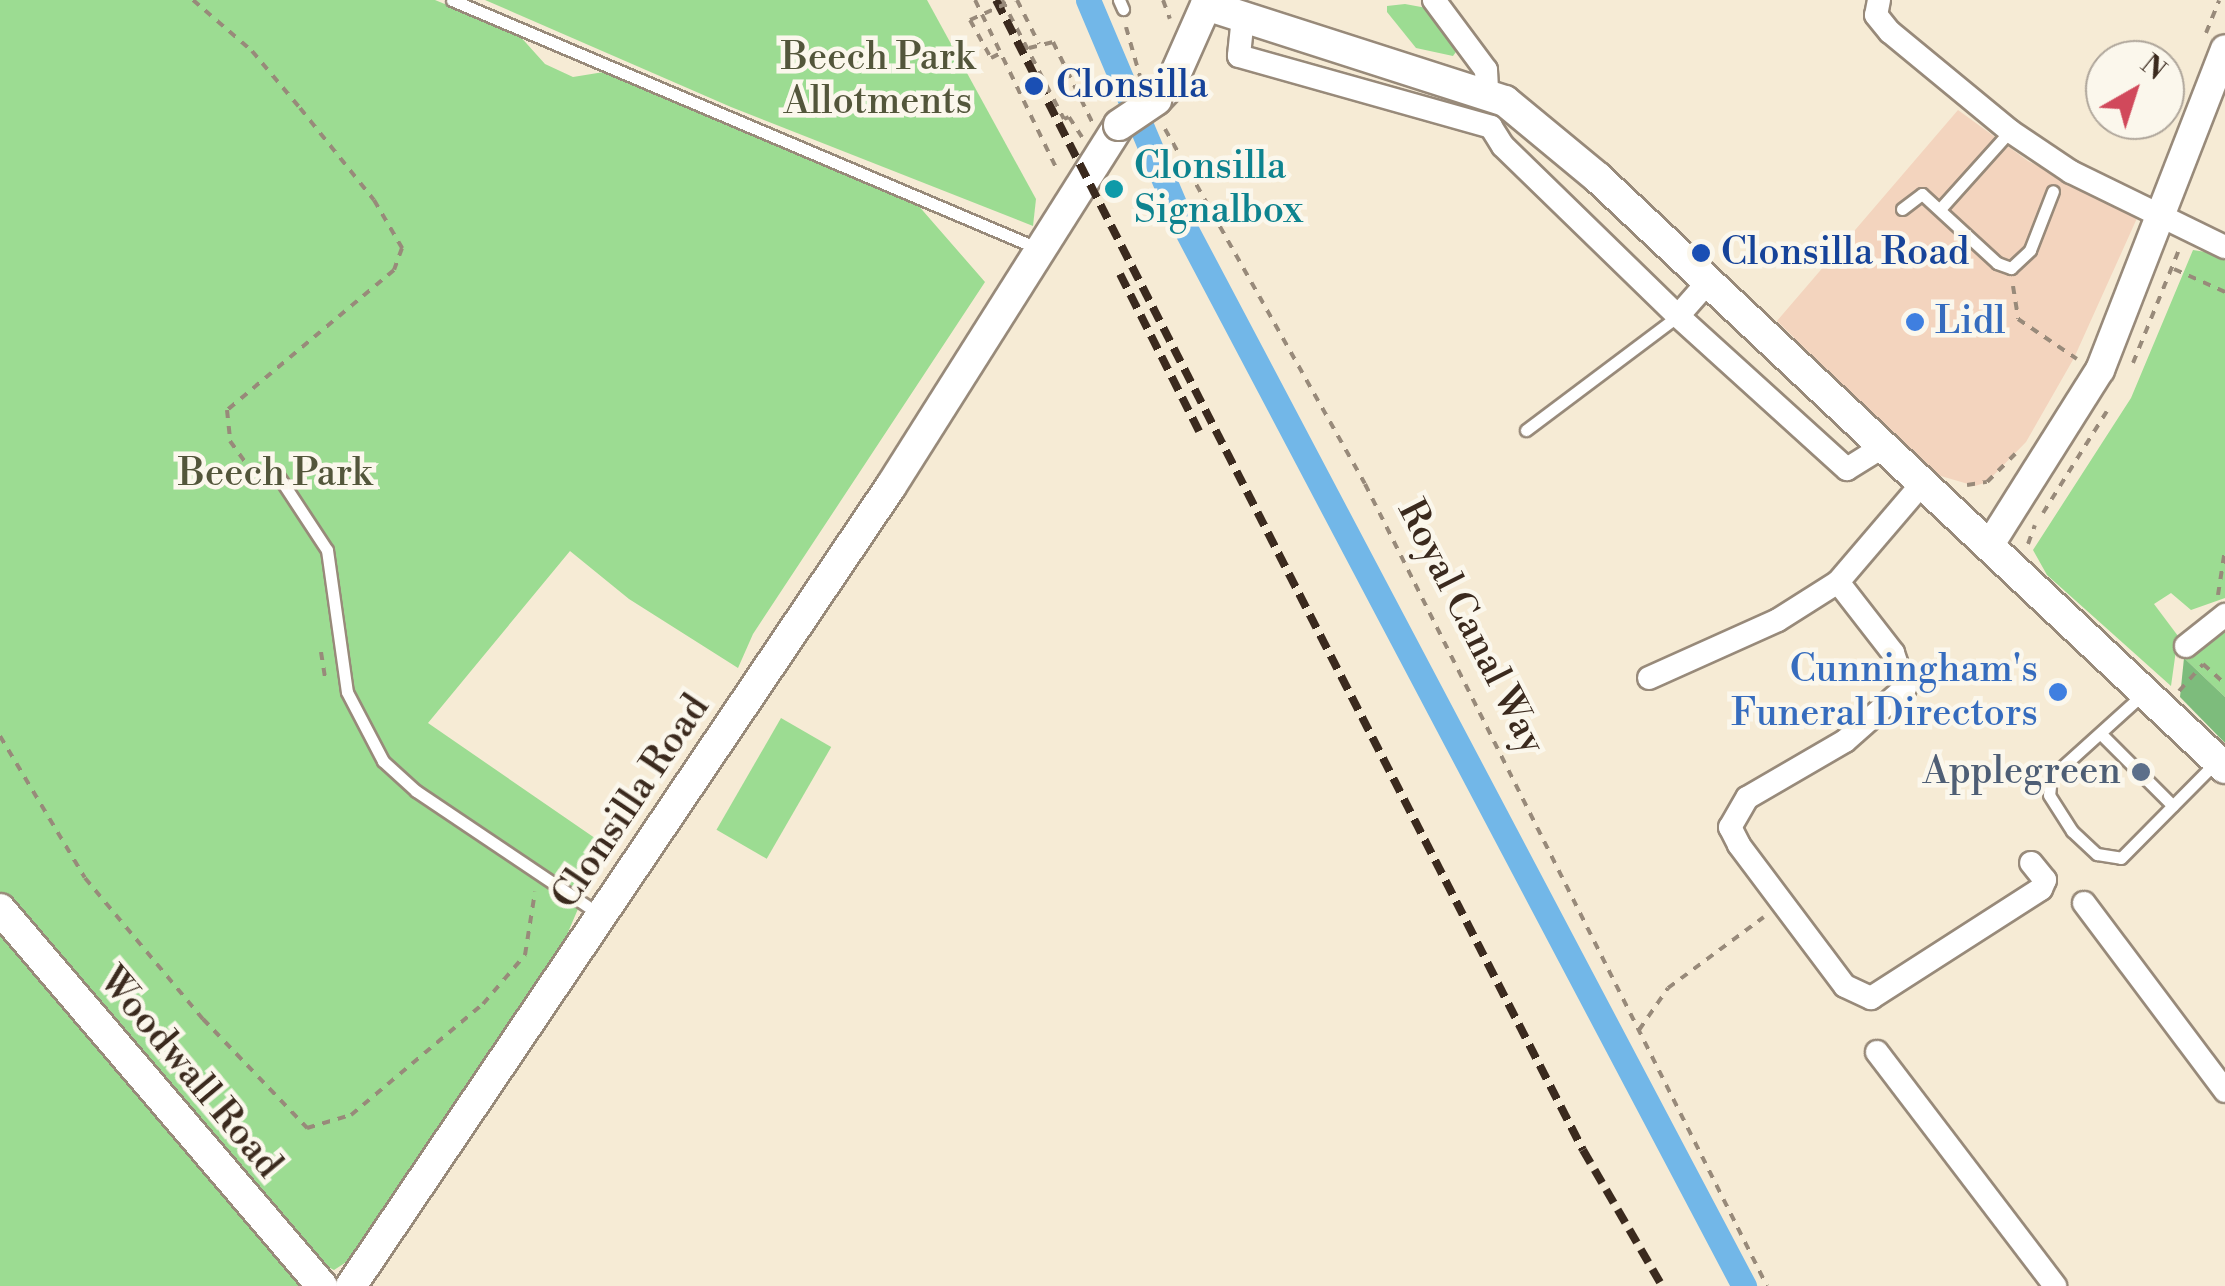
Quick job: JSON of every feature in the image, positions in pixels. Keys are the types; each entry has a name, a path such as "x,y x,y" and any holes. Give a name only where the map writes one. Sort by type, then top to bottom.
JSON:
{"main road":[{"path":"1155,106 1171,84 1204,2 1242,18 1350,50 1494,107 1553,137 1920,486 2221,764"},
{"name":"Clonsilla Road","path":"352,1286 974,360 1119,125 1155,106"},
{"name":"Woodwall Road","path":"0,909 322,1286"}],"street":[{"path":"1434,0 1486,70 1502,146 1678,316 1846,469 1880,448"},
{"path":"1879,0 1876,15 1890,32 2010,131 2082,178 2225,247"},
{"path":"1242,18 1239,56 1341,83 1494,107"},
{"path":"1989,546 2147,258 2215,43"},
{"path":"1341,83 1350,50"},
{"path":"1678,316 1707,282"},
{"path":"1648,678 1778,620 1838,582 1920,486"},
{"path":"1838,582 1894,654 1905,688 1859,730 1747,798 1734,813 1730,827 1739,844 1846,986 1872,998 2040,889 2045,880 2031,863"},
{"path":"2186,646 2221,618"},
{"path":"2084,903 2225,1091"},
{"path":"1877,1052 2055,1286"}],"lane":[{"path":"452,0 1040,249"},
{"path":"1940,208 2010,131"},
{"path":"1902,209 1922,194 1997,263 2012,268 2030,250 2053,191"},
{"path":"1526,430 1678,316"},
{"path":"277,474 327,550 347,692 384,761 416,792 602,917"},
{"path":"2154,701 2102,735 2051,777 2047,789 2072,832 2097,854 2121,858 2221,764"},
{"path":"2102,735 2172,806"}],"path":[{"path":"194,0 239,37 300,108 393,226 402,248 394,270 227,410 230,441 272,496"},
{"path":"975,0 1048,142 1044,146"},
{"path":"1002,0 1064,119 1069,117"},
{"path":"1003,52 990,58 970,20 1015,0 1038,44"},
{"path":"1163,0 1171,20"},
{"path":"2215,43 2219,0"},
{"name":"Royal Canal Way","path":"1121,4 1132,60 1155,106 1365,484 1767,1286"},
{"path":"1028,49 1053,42 1080,100"},
{"path":"2147,258 2225,292"},
{"path":"2012,268 2018,319 2035,335 2087,364"},
{"path":"2031,342 2035,335"},
{"path":"2082,340 2087,364"},
{"path":"2065,375 2087,364"},
{"path":"1976,493 1969,486 1987,482 2026,442"},
{"path":"2221,618 2225,550"},
{"path":"320,642 327,685"},
{"path":"2186,646 2225,684"},
{"path":"2154,701 2203,664"},
{"path":"0,736 85,878 203,1019 308,1128 351,1114 498,988 525,955 534,927 535,892 520,882"},
{"path":"1639,1030 1668,988 1784,903"}],"shaded area":[{"path":"1958,110 2028,161 2138,216 2074,358 2026,442 1987,482 1975,486 1934,474 1777,321"}],"green space":[{"name":"Beech Park","path":"0,0 435,0 518,34 545,64 573,77 610,71 878,182 917,204 985,282 753,634 738,668 629,599 570,551 428,723 605,845 561,949 351,1259 334,1270 318,1262 0,897"},
{"name":"Beech Park Allotments","path":"485,0 927,0 1036,199 1033,226 731,107"},
{"path":"1405,4 1432,9 1458,49 1453,56 1416,48 1387,12 1387,6"},
{"path":"2193,250 2225,255 2225,598 2191,610 2171,593 2154,604 2178,636 2171,686 2047,575 2033,550 2131,398"},
{"path":"2225,625 2225,697 2184,658"},
{"path":"2184,658 2225,697 2225,743 2180,697"},
{"path":"781,718 831,747 767,859 716,830"},
{"path":"0,924 297,1281 301,1286 0,1286"}],"waterway":[{"path":"1088,0 1181,220 1744,1286"}],"railway":[{"path":"996,0 1583,1150 1662,1286"},
{"path":"1120,274 1199,431"}],"place":[{"name":"Clonsilla","path":"1034,86"},
{"name":"Clonsilla Signalbox","path":"1114,189"},
{"name":"Clonsilla Road","path":"1701,253"},
{"name":"Lidl","path":"1915,322"},
{"name":"Cunningham's Funeral Directors","path":"2058,692"},
{"name":"Applegreen","path":"2141,772"}]}
